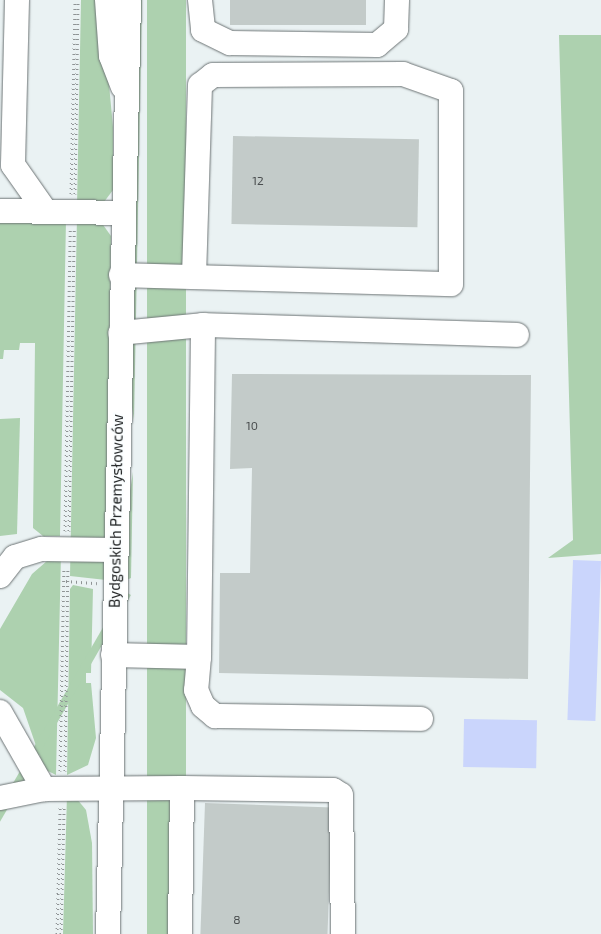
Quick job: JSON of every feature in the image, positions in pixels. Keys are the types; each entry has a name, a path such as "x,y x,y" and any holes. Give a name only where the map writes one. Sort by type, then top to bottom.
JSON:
{"street":[{"path":"17,0 13,164 46,212"},
{"name":"Bydgoskich Przemysłowców","path":"107,0 111,56 124,88"},
{"name":"Bydgoskich Przemysłowców","path":"108,934 124,88 129,53 128,0"},
{"path":"200,0 204,30 230,43 377,44 396,29 397,0"},
{"path":"121,275 194,277 451,284 451,90 404,74 213,75 200,86 194,277"},
{"path":"0,211 122,213"},
{"path":"120,333 203,324 517,335"},
{"path":"203,324 199,657 196,690 203,706 215,716 422,718"},
{"path":"0,576 15,557 42,549 115,550"},
{"path":"113,655 199,657"},
{"path":"0,712 56,789"},
{"path":"180,934 182,788"},
{"path":"0,798 56,789 333,790 341,795 343,934"}],"path":[{"path":"56,934 56,789 66,549 77,0"},
{"path":"56,789 61,934"}],"green space":[{"path":"81,0 101,0 113,127 113,190 104,202 77,206"},
{"path":"134,0 142,0 134,420 131,401"},
{"path":"147,0 186,0 186,934 147,934"},
{"path":"559,35 601,35 601,554 548,558 573,540"},
{"path":"77,216 101,222 111,236 106,580 70,576"},
{"path":"0,218 66,220 60,536 43,536 33,528 35,343 20,343 19,350 4,350 3,359 0,359"},
{"path":"20,418 17,534 0,536 0,419"},
{"path":"133,472 131,578 124,581 125,522"},
{"path":"55,554 61,554 56,775 44,769 23,708 0,690 0,629 32,574"},
{"path":"73,585 93,589 91,673 86,673 86,683 91,683 96,738 88,765 67,775 70,589"},
{"path":"124,591 131,595 0,822 0,806"},
{"path":"67,795 77,799 86,810 92,843 93,934 63,934"}],"water":[{"path":"573,560 601,561 595,721 567,720"},
{"path":"464,719 537,720 536,768 463,767"}],"building":[{"path":"230,0 366,0 366,25 230,25"},
{"path":"233,136 419,139 417,227 231,224"},
{"path":"232,374 531,375 528,679 219,673 220,573 250,573 252,468 230,469"},
{"path":"205,803 332,807 328,934 200,934"}]}
